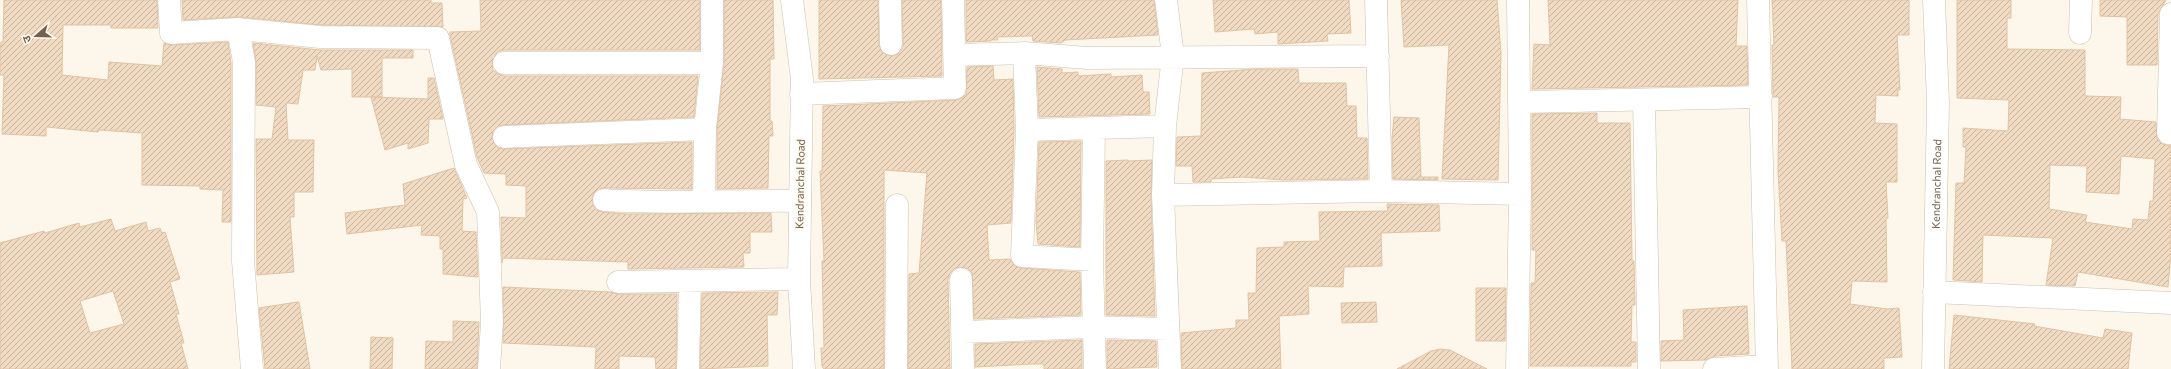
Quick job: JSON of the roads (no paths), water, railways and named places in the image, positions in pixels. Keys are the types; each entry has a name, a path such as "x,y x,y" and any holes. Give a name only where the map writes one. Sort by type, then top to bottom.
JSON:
{"street":[{"path":"169,0 171,33 238,29 320,38 438,38 466,165 488,212 492,322 489,369"},
{"path":"704,200 705,129 712,63 712,0"},
{"name":"Kendranchal Road","path":"792,0 801,64 799,279 804,369"},
{"path":"890,0 891,44"},
{"path":"801,94 955,88 953,0"},
{"path":"1166,0 1173,56 1165,126 1163,195 1170,369"},
{"path":"1376,0 1381,191"},
{"path":"1517,369 1520,194 1518,0"},
{"path":"1714,369 1767,367 1758,0"},
{"name":"Kendranchal Road","path":"1933,369 1938,103 1934,0"},
{"path":"2080,33 2081,0"},
{"path":"2171,14 2168,133 2171,133"},
{"path":"238,29 244,62 242,261 252,369"},
{"path":"955,56 1024,53 1087,58 1173,56 1378,56"},
{"path":"1024,53 1027,130 1022,256 1092,260"},
{"path":"504,63 712,63"},
{"path":"1519,102 1761,97"},
{"path":"1644,100 1648,369"},
{"path":"1027,130 1165,126"},
{"path":"504,137 705,129"},
{"path":"1094,129 1092,260 1095,369"},
{"path":"1163,195 1381,191 1520,194"},
{"path":"604,200 656,203 704,200 800,201"},
{"path":"896,369 897,205"},
{"path":"618,282 799,279"},
{"path":"961,279 963,369"},
{"path":"688,369 690,282"},
{"path":"1934,292 2171,303"},
{"path":"963,332 1094,327 1168,329"}]}
